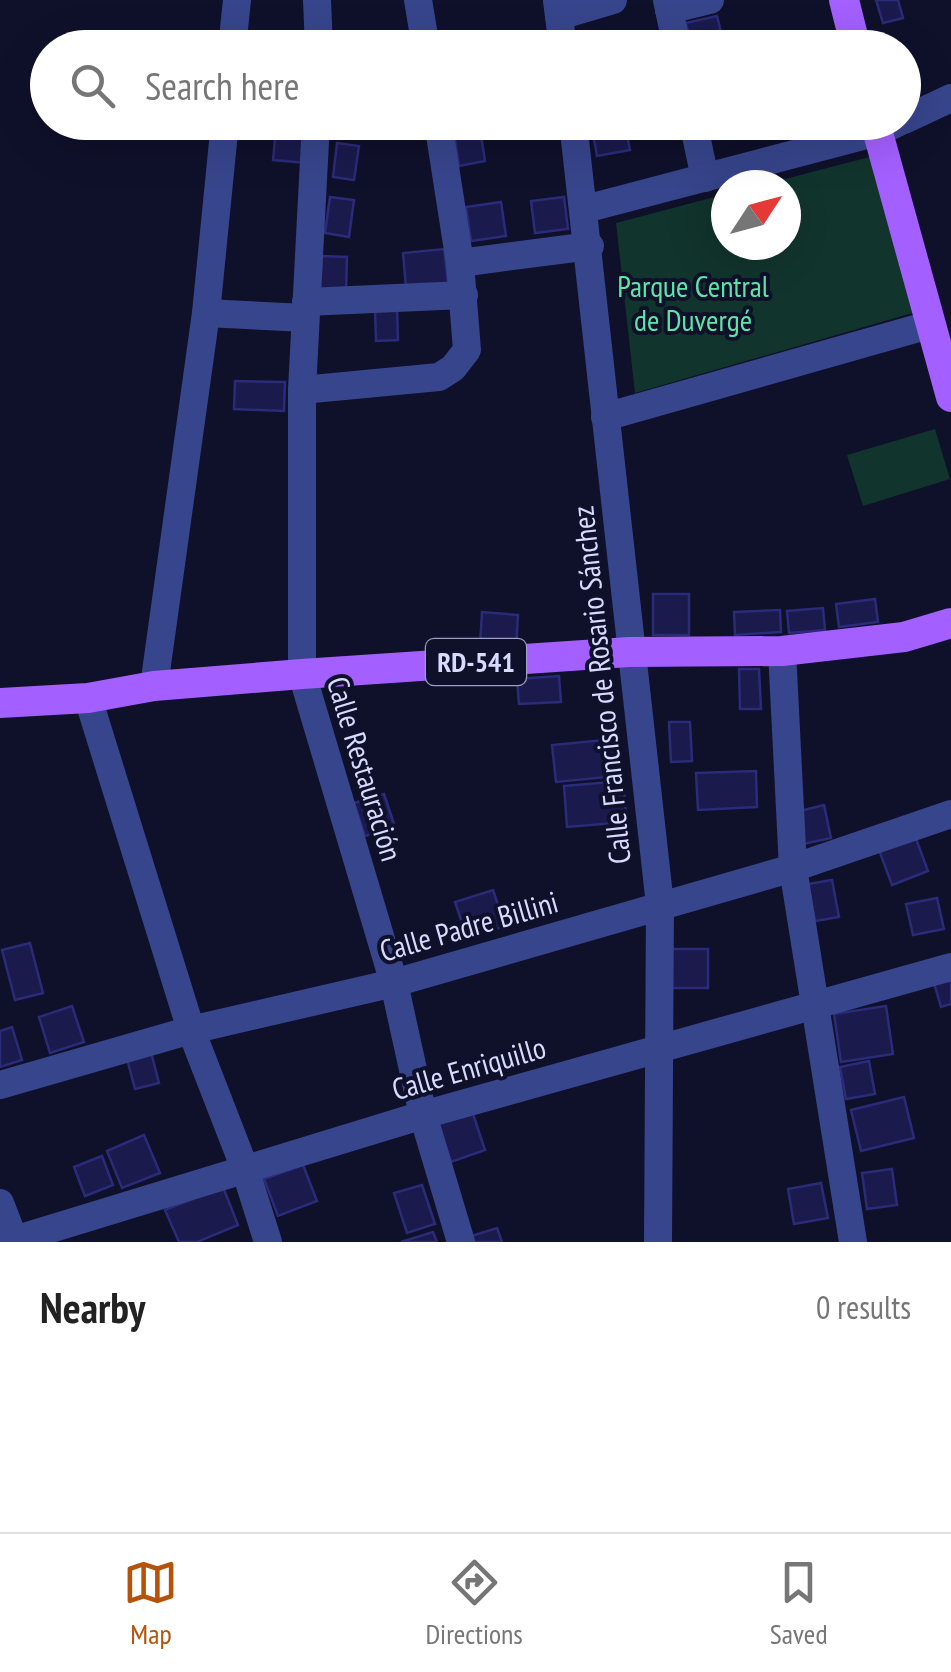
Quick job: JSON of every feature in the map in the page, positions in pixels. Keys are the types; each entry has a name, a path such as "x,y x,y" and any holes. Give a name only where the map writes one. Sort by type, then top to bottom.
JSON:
{"main road":[{"path":"844,0 852,30"},
{"path":"892,140 929,325 951,397"},
{"name":"RD-541","path":"0,702 88,698 154,686 302,674 629,652 782,650 904,637 951,623"}],"street":[{"path":"234,30 237,0"},
{"path":"318,0 319,30"},
{"path":"418,0 423,30"},
{"path":"558,8 613,0"},
{"path":"673,30 668,5 710,0"},
{"path":"921,111 951,98"},
{"path":"154,686 206,313 223,140"},
{"name":"Calle Restauración","path":"315,140 302,390 302,674 394,983 424,1115 460,1242"},
{"path":"302,390 439,377 454,368 467,350 464,295 441,140"},
{"name":"Calle Francisco de Rosario Sánchez","path":"575,140 660,906 658,1242"},
{"path":"697,140 705,178"},
{"path":"584,209 834,140"},
{"path":"460,263 590,246"},
{"path":"206,313 305,310 464,295"},
{"path":"605,418 929,325"},
{"path":"782,650 793,868 812,1009 853,1242"},
{"path":"88,698 191,1030 245,1169 268,1242"},
{"name":"Calle Padre Billini","path":"0,1085 191,1030 394,983 793,868 951,814"},
{"name":"Calle Enriquillo","path":"12,1242 424,1115 951,968"},
{"path":"0,1203 12,1242"}],"green space":[{"name":"Parque Central de Duvergé","path":"877,155 916,312 635,393 616,223 711,198 711,260 801,260 801,175"},
{"path":"935,429 950,479 863,506 847,455"}],"building":[{"path":"876,0 898,0 903,18 883,23"},
{"path":"717,16 720,30 688,30 686,23"},
{"path":"275,140 307,140 306,163 273,160"},
{"path":"455,140 482,140 485,161 459,166"},
{"path":"594,140 628,140 630,150 597,156"},
{"path":"337,143 359,146 354,180 333,177"},
{"path":"330,197 354,200 349,237 325,233"},
{"path":"564,197 568,229 535,233 531,201"},
{"path":"501,202 506,236 471,241 466,207"},
{"path":"444,249 448,283 406,287 403,253"},
{"path":"322,256 347,257 346,292 320,290"},
{"path":"397,308 398,340 376,341 375,309"},
{"path":"235,381 285,382 284,411 234,409"},
{"path":"653,594 689,594 689,635 653,635"},
{"path":"875,599 878,622 839,627 836,604"},
{"path":"823,608 825,630 789,633 787,611"},
{"path":"780,610 781,632 735,635 734,612"},
{"path":"482,612 518,615 516,649 480,646"},
{"path":"739,669 759,669 761,709 740,709"},
{"path":"559,676 561,702 519,704 517,679"},
{"path":"669,722 690,722 692,761 671,762"},
{"path":"614,739 618,776 556,782 552,745"},
{"path":"756,771 757,807 698,810 696,773"},
{"path":"623,781 627,822 567,827 564,786"},
{"path":"384,794 395,827 365,836 354,803"},
{"path":"824,805 831,838 803,844 796,812"},
{"path":"915,836 928,871 892,885 879,850"},
{"path":"832,880 839,917 815,921 808,884"},
{"path":"493,890 505,926 467,938 455,902"},
{"path":"937,898 944,929 913,935 906,904"},
{"path":"30,943 43,993 15,1000 2,950"},
{"path":"662,949 708,949 708,988 662,988"},
{"path":"951,978 951,1004 941,1007 934,983"},
{"path":"72,1006 84,1042 50,1053 39,1017"},
{"path":"886,1006 893,1054 841,1062 834,1014"},
{"path":"12,1027 22,1060 0,1067 0,1031"},
{"path":"151,1052 159,1083 135,1089 127,1059"},
{"path":"869,1061 875,1094 846,1099 840,1067"},
{"path":"904,1097 914,1138 861,1151 851,1110"},
{"path":"472,1111 485,1150 451,1162 438,1122"},
{"path":"144,1135 160,1173 122,1188 107,1151"},
{"path":"102,1156 113,1185 85,1196 74,1167"},
{"path":"303,1165 317,1201 278,1216 264,1179"},
{"path":"892,1169 897,1205 867,1209 862,1173"},
{"path":"821,1183 828,1218 794,1224 788,1189"},
{"path":"422,1185 435,1224 407,1233 394,1193"},
{"path":"223,1187 238,1225 197,1242 179,1242 165,1210"},
{"path":"497,1228 502,1242 470,1242 468,1237"},
{"path":"433,1232 437,1242 401,1242"}]}
